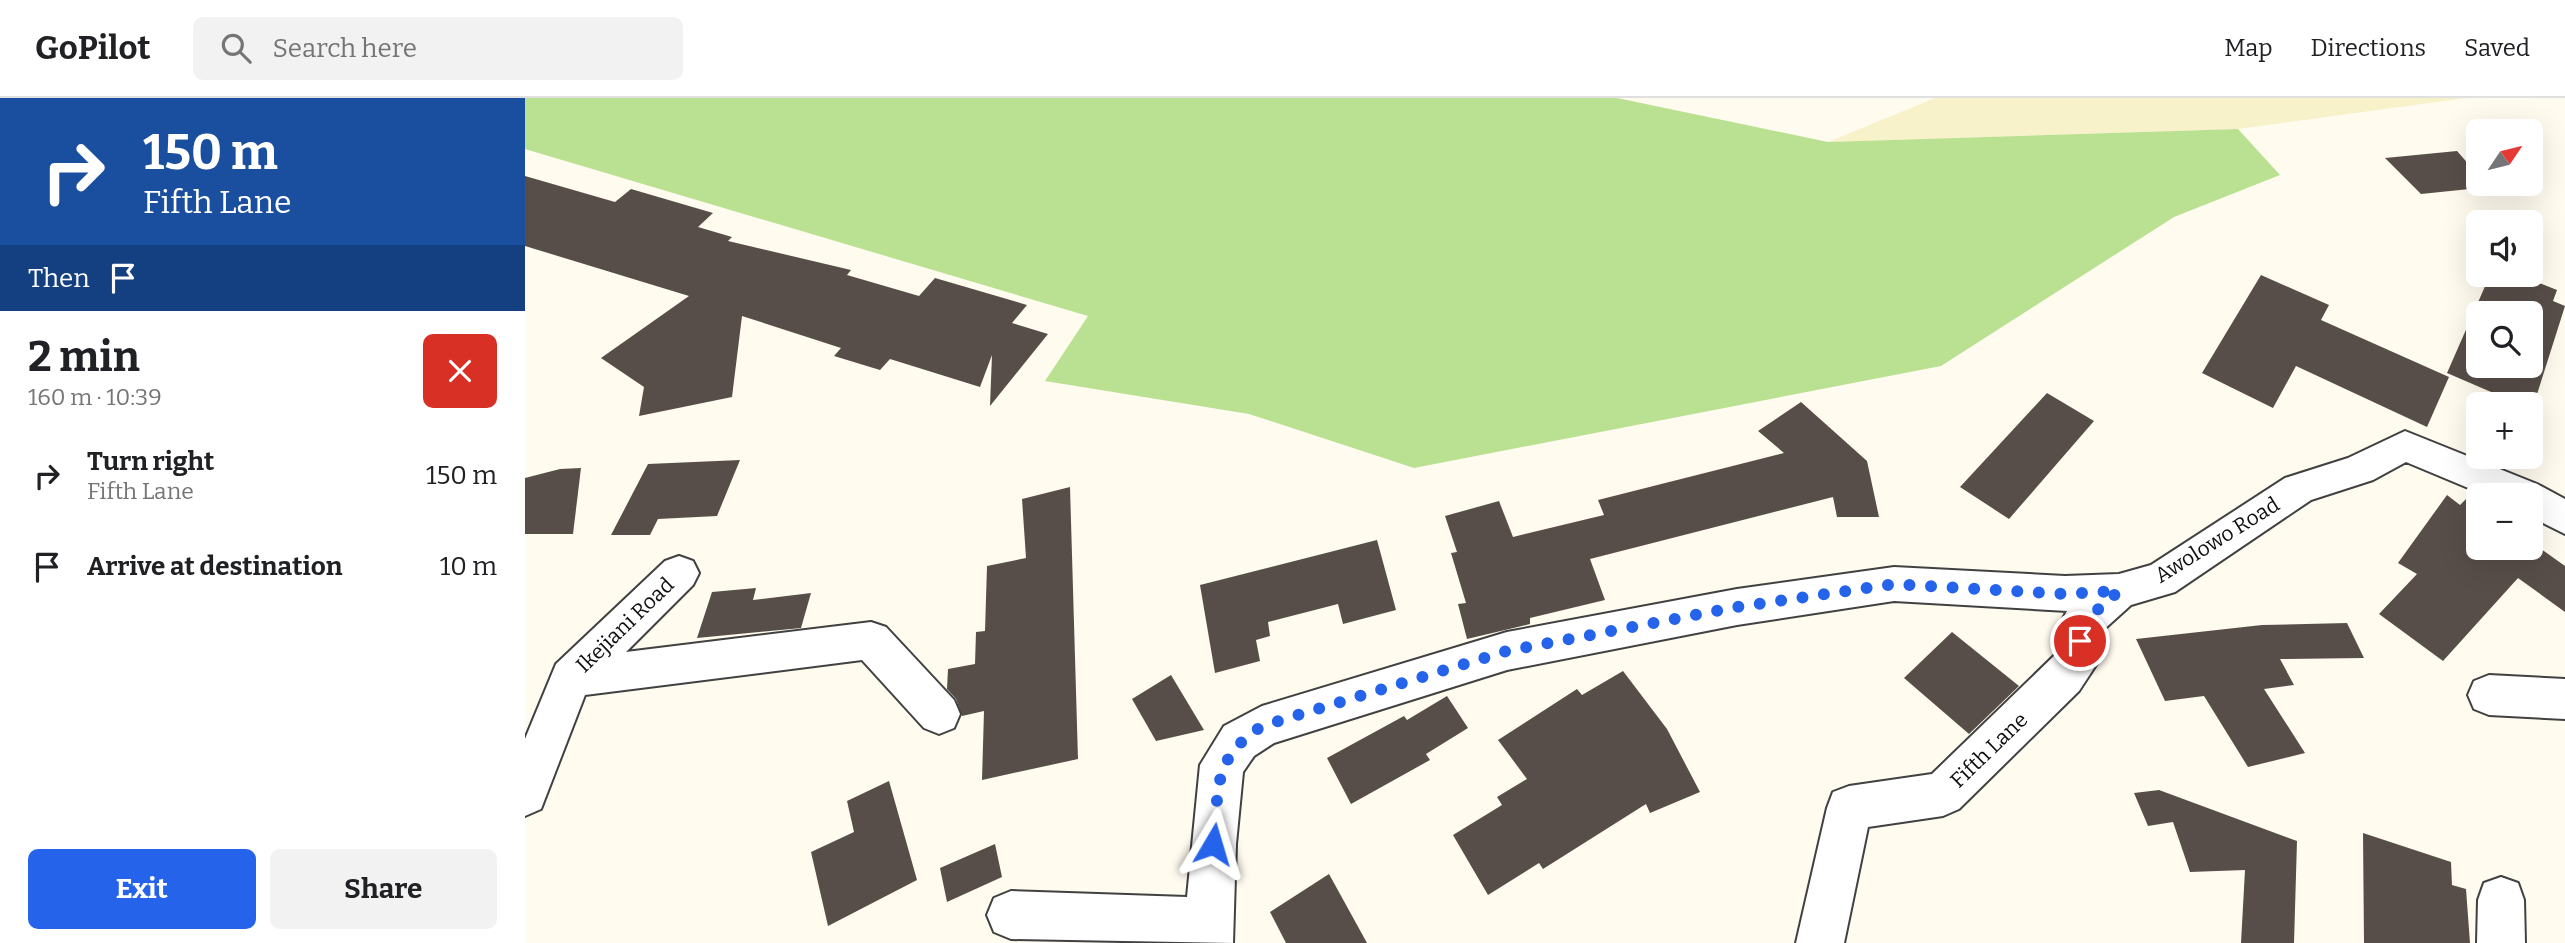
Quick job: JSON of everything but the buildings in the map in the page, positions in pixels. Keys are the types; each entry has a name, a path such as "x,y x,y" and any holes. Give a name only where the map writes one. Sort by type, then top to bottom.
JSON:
{"street":[{"name":"Awolowo Road","path":"1210,932 1213,844 1222,765 1239,741 1262,726 1507,651 1737,607 1894,584 2065,594 2119,591 2161,580 2298,489 2360,469 2405,446 2495,483"},
{"path":"2543,506 2565,518"},
{"name":"Ikejiani Road","path":"525,794 571,678 679,573"},
{"name":"Fifth Lane","path":"1820,943 1849,808 1943,794 2064,677 2081,656 2079,626 2119,591"},
{"path":"571,678 871,640 939,714"},
{"path":"2489,695 2565,699"},
{"path":"1011,915 1210,932"}],"shaded area":[{"path":"1935,98 2466,98 2238,129 1828,142"}],"green space":[{"path":"525,98 1617,98 1828,142 2238,129 2280,175 2174,217 1941,366 1414,468 1249,414 1045,381 1088,316 525,149"}],"route":[{"path":"1213,844 1222,765 1239,741 1262,726 1507,651 1737,607 1894,584 2065,594 2119,591 2079,626 2080,641"}]}
